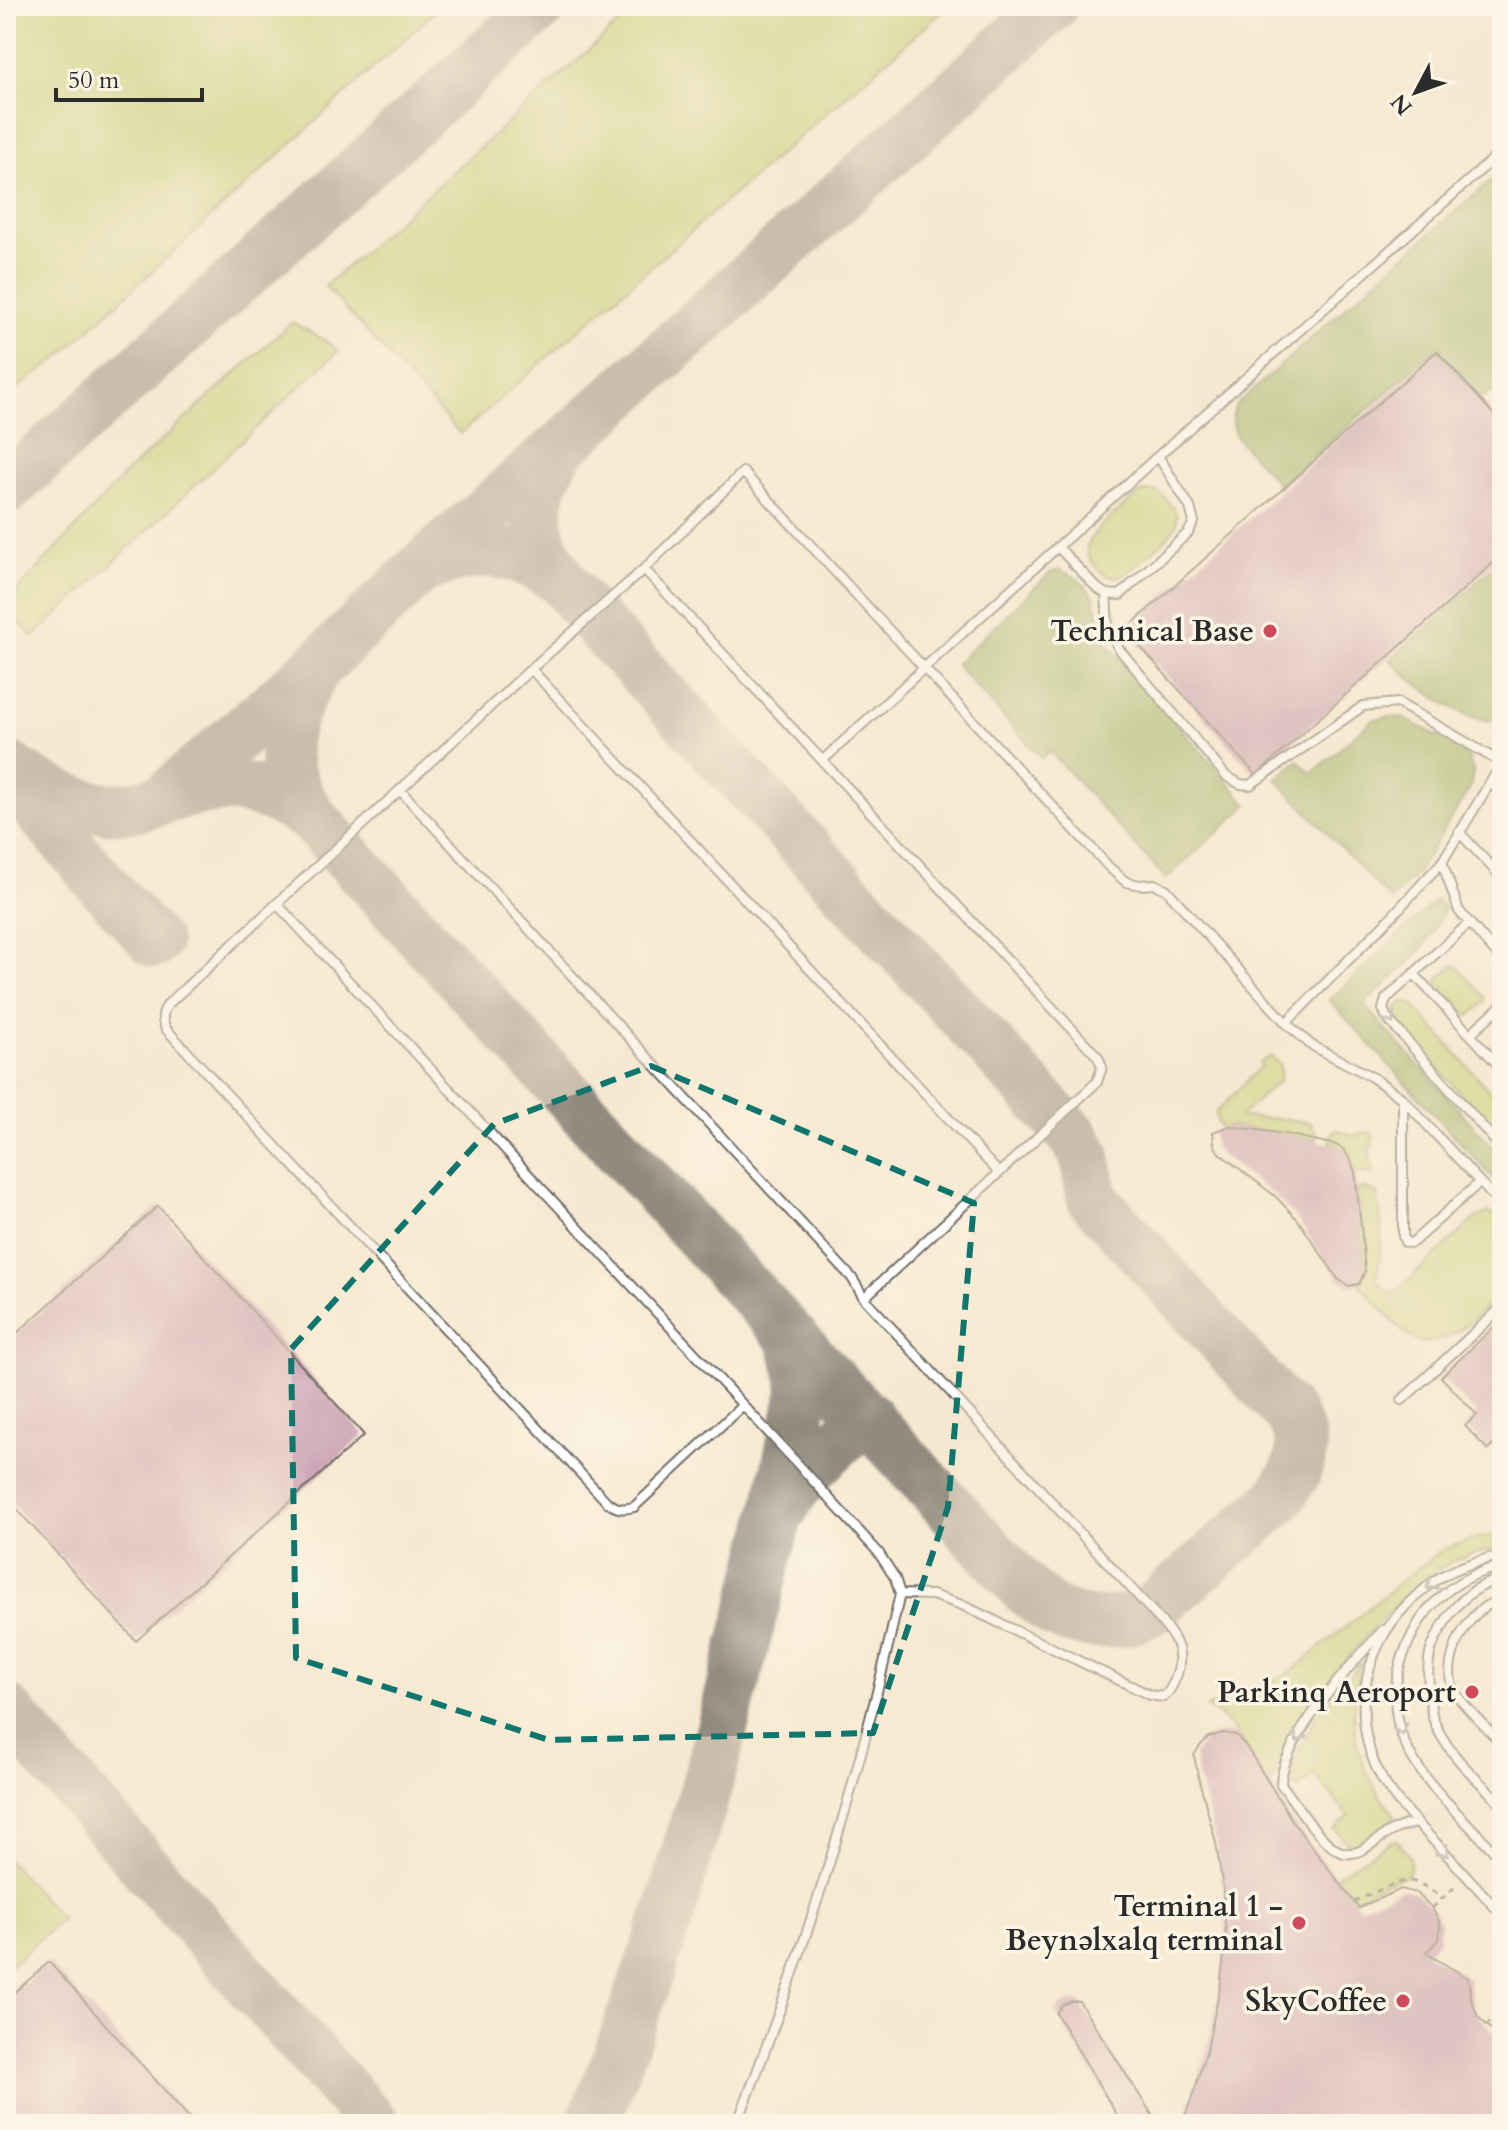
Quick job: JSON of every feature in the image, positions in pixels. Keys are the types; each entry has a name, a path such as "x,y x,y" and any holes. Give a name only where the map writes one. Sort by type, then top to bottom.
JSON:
{"lane":[{"path":"823,760 1158,456 1502,151"},
{"path":"1058,547 1097,588 1106,594 1120,595 1188,533 1194,522 1190,507 1158,456"},
{"path":"743,1405 634,1507 616,1509 176,1040 162,1019 164,1011 277,904 644,569 743,472 1110,868 1126,882 1154,884 1166,889 1286,1023 1311,1045 1372,1077 1403,1099 1502,1206"},
{"path":"644,569 1098,1057 1102,1067 1097,1082 864,1298"},
{"path":"1106,594 1108,627 1119,649 1226,776 1240,784 1250,785 1266,775 1363,706 1398,703 1502,763 1442,862 1286,1023"},
{"path":"531,669 999,1173"},
{"path":"1490,782 1502,794"},
{"path":"400,790 852,1278 864,1298 1151,1610 1179,1648 1181,1661 1170,1691 1164,1697 1150,1695 962,1605 932,1595 900,1594"},
{"path":"1459,832 1502,878"},
{"path":"1442,862 1459,911 1502,960"},
{"path":"277,904 878,1552 895,1578 900,1594 843,1817 771,2037 737,2124"},
{"path":"1468,924 1386,999 1383,1009 1387,1018 1502,1149"},
{"path":"1414,974 1502,1069"},
{"path":"1470,1034 1502,1005"},
{"path":"1403,1099 1405,1242 1413,1242 1480,1182"},
{"path":"1402,1400 1502,1307"},
{"path":"1417,1823 1396,1827 1359,1852 1348,1854 1339,1851 1324,1839 1281,1784 1281,1773 1305,1725 1342,1673 1400,1611 1437,1579 1474,1561 1502,1555"},
{"path":"1502,1566 1481,1570 1457,1583 1434,1602 1418,1621 1404,1650 1395,1680 1394,1708 1410,1754 1428,1781 1502,1860"},
{"path":"1502,1579 1467,1595 1454,1608 1434,1642 1427,1663 1433,1716 1441,1734 1453,1753 1502,1805"},
{"path":"1502,1599 1484,1607 1463,1632 1450,1658 1454,1692 1502,1744"},
{"path":"1400,1611 1378,1645 1367,1672 1365,1722 1375,1765 1403,1808 1502,1915"}],"path":[{"path":"1354,1902 1408,1881 1418,1883 1443,1898"},
{"path":"1486,2026 1502,2011"}],"highlighted area":[{"path":"651,1066 974,1203 948,1507 873,1733 549,1740 296,1658 291,1349 494,1124"}],"green space":[{"path":"6,6 441,6 55,361 6,396"},
{"path":"638,6 949,6 460,434 325,286"},
{"path":"1502,171 1502,388 1481,398 1436,349 1280,486 1237,438 1232,422 1236,405"},
{"path":"292,322 338,351 34,637 13,615 12,604 20,588 129,470"},
{"path":"1140,493 1160,494 1172,507 1177,515 1175,526 1164,541 1125,575 1107,575 1090,559 1088,545 1108,520"},
{"path":"1502,559 1502,717 1483,720 1433,696 1390,660"},
{"path":"1060,570 1077,578 1093,595 1106,643 1248,805 1166,879 1049,751 1041,758 955,664 1051,572"},
{"path":"1401,717 1458,746 1468,756 1473,770 1471,786 1416,875 1391,900 1276,779 1298,760 1310,772 1315,771 1372,720"},
{"path":"1436,900 1445,908 1419,953 1364,1005 1502,1157 1502,1188 1329,1000"},
{"path":"1453,965 1485,997 1485,1002 1470,1016 1437,983"},
{"path":"1403,1002 1413,1005 1502,1105 1502,1140 1395,1020 1395,1009"},
{"path":"1268,1057 1280,1065 1280,1080 1239,1117 1311,1123 1317,1140 1229,1126 1222,1129 1218,1123 1216,1112 1261,1066 1259,1063"},
{"path":"1337,1130 1354,1136 1369,1132 1374,1136 1369,1153 1374,1171 1371,1174 1355,1172 1343,1150 1330,1143 1332,1133"},
{"path":"1364,1188 1377,1193 1381,1236 1376,1279 1389,1293 1394,1293 1477,1217 1488,1213 1502,1218 1502,1291 1471,1321 1445,1338 1433,1342 1420,1341 1407,1335 1359,1284 1365,1271 1357,1190"},
{"path":"1502,1533 1502,1548 1460,1558 1438,1571 1413,1589 1364,1638 1303,1718 1270,1786 1235,1732 1207,1707 1289,1673 1444,1549"},
{"path":"1361,1662 1354,1713 1357,1743 1368,1774 1395,1816 1351,1847 1334,1829 1349,1816 1314,1775 1298,1789 1286,1777 1315,1718"},
{"path":"1397,1840 1410,1856 1407,1876 1386,1882 1355,1900 1336,1876"},
{"path":"6,1858 62,1919 6,1970"}],"building":[{"path":"1437,351 1502,424 1502,555 1256,775 1125,630"},
{"path":"1229,1126 1286,1134 1336,1145 1344,1150 1355,1172 1365,1271 1359,1284 1349,1286 1338,1279 1298,1220 1275,1196 1219,1153 1214,1145 1213,1132"},
{"path":"158,1206 364,1435 136,1641 6,1497 6,1343"},
{"path":"1502,1319 1502,1441 1499,1439 1488,1450 1465,1426 1477,1415 1441,1377"},
{"name":"Terminal 1 - Beynəlxalq terminal","path":"1223,1733 1236,1735 1246,1746 1295,1825 1359,1908 1401,1889 1417,1893 1432,1908 1440,1923 1439,1940 1426,1953 1468,1978 1478,2017 1502,2035 1502,2124 1182,2124 1208,2045 1226,1939 1216,1843 1194,1755 1209,1737"},
{"path":"49,1962 195,2124 6,2124 6,2000"},
{"path":"1079,2001 1158,2124 1125,2124 1117,2115 1056,2013 1062,2005"}],"taxiway":[{"path":"6,489 541,6"},
{"path":"165,798 317,667 420,569 560,448 1052,6"},
{"path":"317,667 295,707 286,742 290,777 311,817 1026,1590 1045,1606 1068,1618 1092,1622 1129,1619 1151,1610 1276,1502 1295,1472 1301,1455 1296,1426 1289,1414 1093,1199 1084,1153 1073,1135 590,616 558,575 547,556 537,518 539,497 560,448"},
{"path":"426,566 463,555 494,552 525,560 559,579"},
{"path":"6,765 53,792 92,806 129,807 207,788 225,787 257,791 311,817"},
{"path":"13,781 155,942"},
{"path":"592,2124 670,1911 713,1763 775,1524 803,1393 801,1369 791,1337"},
{"path":"783,1508 810,1470 867,1416"},
{"path":"6,1710 374,2124"}],"place":[{"name":"Technical Base","path":"1270,631"},
{"name":"Parkinq Aeroport","path":"1472,1692"},
{"name":"Terminal 1 - Beynəlxalq terminal","path":"1299,1923"},
{"name":"SkyCoffee","path":"1403,2001"}]}
